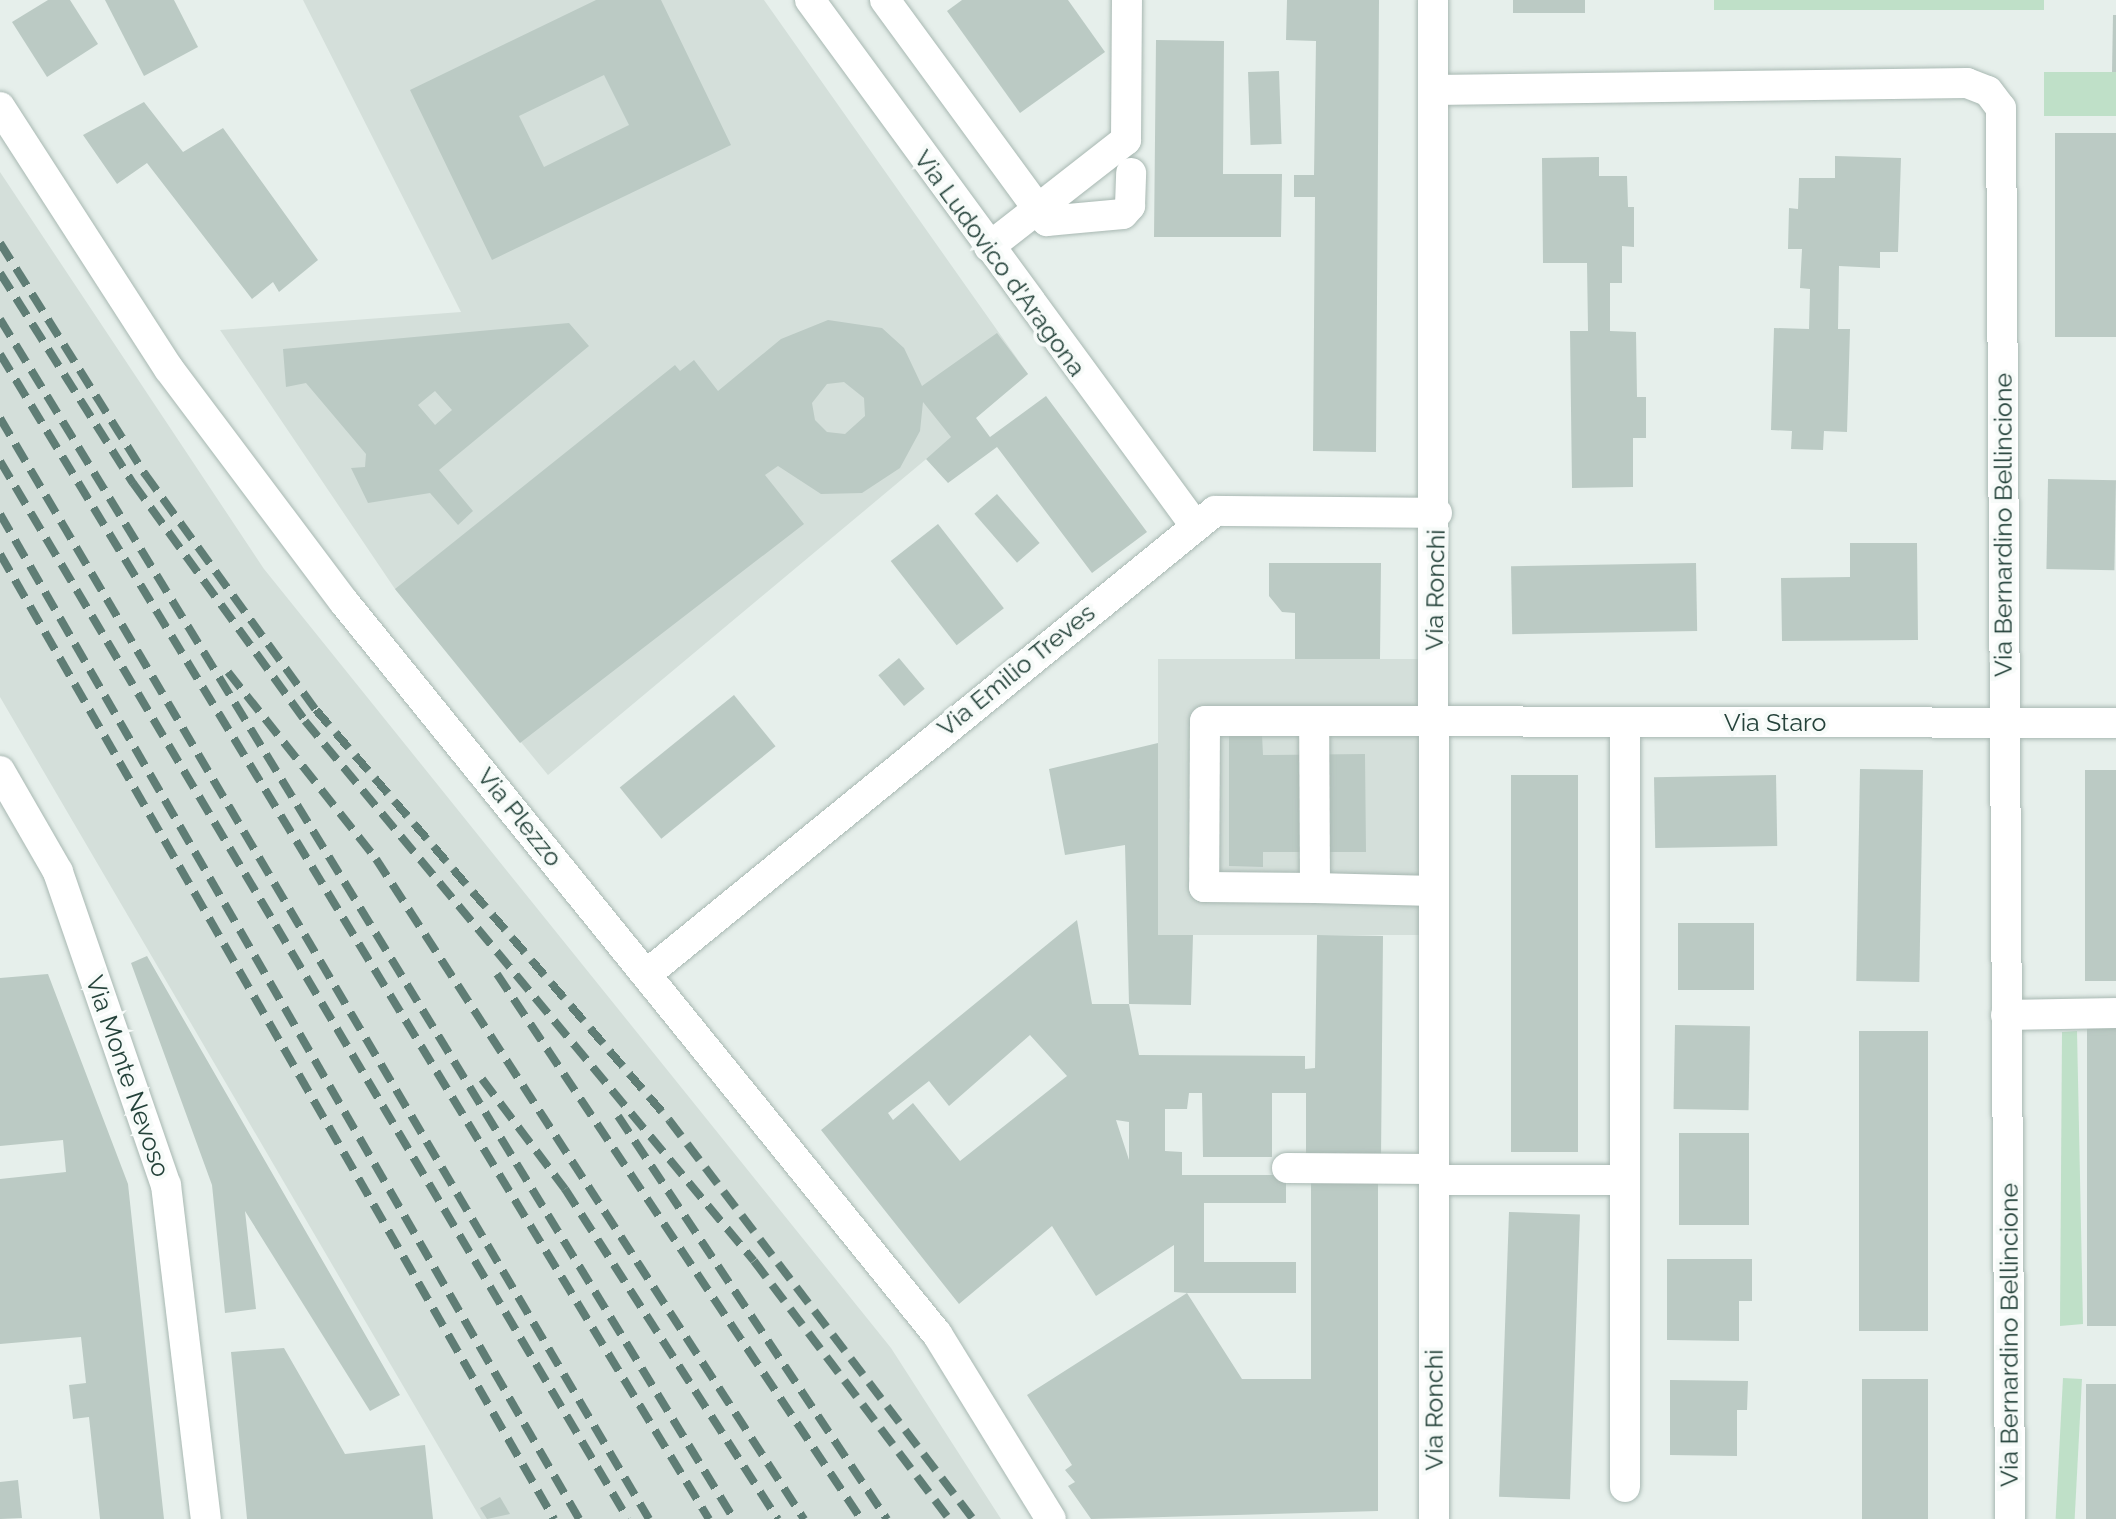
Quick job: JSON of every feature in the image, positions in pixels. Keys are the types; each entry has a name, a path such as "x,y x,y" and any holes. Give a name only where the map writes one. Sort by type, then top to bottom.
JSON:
{"street":[{"name":"Via Ludovico d'Aragona","path":"810,0 1194,524"},
{"path":"885,0 1048,220 1123,214 1130,206 1131,173"},
{"path":"989,247 1126,140 1127,0"},
{"name":"Via Ronchi","path":"1432,0 1436,514 1434,1519"},
{"name":"Via Bernardino Bellincione","path":"1434,90 1967,82 1988,91 2002,108 2002,722 2010,1519"},
{"name":"Via Plezzo","path":"0,107 168,369 344,602 938,1334 1051,1519"},
{"name":"Via Emilio Treves","path":"648,974 1194,524 1215,511 1436,514"},
{"name":"Via Staro","path":"1315,888 1204,888 1205,721 2116,723"},
{"path":"1314,721 1315,888 1434,890"},
{"path":"1624,1486 1625,722"},
{"name":"Via Monte Nevoso","path":"2,781 58,872 166,1185 206,1519"},
{"path":"2006,1015 2116,1013"},
{"path":"1287,1168 1622,1180"}],"shaded area":[{"path":"303,0 764,0 1028,374 548,775 395,589 220,330 461,312"},
{"path":"0,172 264,569 891,1348 1001,1519 481,1519 0,697"},
{"path":"1158,659 1426,659 1426,935 1158,935"}],"green space":[{"path":"1714,0 2044,0 2044,10 1714,10"},
{"path":"2044,72 2116,72 2116,116 2044,116"},
{"path":"2077,1031 2083,1324 2060,1326 2062,1032"},
{"path":"2063,1378 2082,1379 2075,1519 2056,1519"}],"building":[{"path":"48,0 70,0 98,44 47,77 12,22"},
{"path":"105,0 174,0 198,47 144,76"},
{"path":"596,0 661,0 731,145 492,260 410,90","holes":["604,75 629,125 544,167 519,116"]},
{"path":"962,0 1068,0 1105,52 1020,113 947,11"},
{"path":"1287,0 1379,0 1376,452 1313,451 1315,197 1294,197 1294,175 1314,175 1316,41 1286,40"},
{"path":"1513,0 1585,0 1585,13 1513,13"},
{"path":"2116,15 2116,72 2112,72"},
{"path":"1156,40 1224,41 1223,174 1282,174 1281,237 1154,237"},
{"path":"1279,71 1282,144 1251,145 1248,72"},
{"path":"144,102 183,152 223,128 318,260 279,292 273,282 252,299 147,163 117,184 83,135"},
{"path":"2055,133 2116,133 2116,337 2055,337"},
{"path":"1835,156 1901,158 1898,252 1880,252 1880,268 1839,266 1838,329 1850,329 1847,432 1824,431 1823,450 1791,449 1792,431 1771,430 1774,328 1809,329 1810,289 1800,288 1802,249 1788,249 1789,208 1798,209 1799,178 1835,178"},
{"path":"1599,157 1599,176 1627,176 1628,207 1634,207 1634,247 1622,246 1622,283 1610,283 1610,331 1636,332 1637,397 1646,397 1646,438 1633,438 1633,487 1572,488 1570,331 1588,331 1587,263 1543,263 1542,158"},
{"path":"828,320 882,328 904,348 922,386 997,333 1028,374 976,418 990,437 1046,396 1147,532 1092,573 997,447 948,483 926,459 951,437 923,402 920,431 900,468 862,493 821,494 778,466 765,475 804,524 520,743 395,589 675,365 680,371 694,360 718,391 781,339","holes":["844,382 864,398 865,416 845,434 827,432 815,420 812,403 827,384"]},
{"path":"569,323 589,346 439,470 473,511 458,525 430,493 368,503 351,468 365,467 366,454 306,383 286,387 283,349","holes":["435,391 452,410 435,425 418,405"]},
{"path":"2048,479 2116,480 2114,570 2046,569"},
{"path":"997,494 1040,543 1017,563 974,514"},
{"path":"938,524 1004,608 957,645 891,561"},
{"path":"1850,543 1917,543 1918,640 1782,641 1781,578 1850,577"},
{"path":"1269,563 1381,563 1380,659 1295,659 1295,613 1282,612 1269,596"},
{"path":"1696,563 1697,631 1512,634 1511,566"},
{"path":"899,658 925,689 904,706 878,675"},
{"path":"734,695 776,746 661,839 620,788"},
{"path":"1229,734 1262,734 1263,755 1365,754 1366,852 1263,852 1263,867 1229,866"},
{"path":"1158,743 1158,935 1193,935 1191,1005 1129,1004 1125,845 1065,855 1049,769"},
{"path":"1860,769 1923,770 1919,982 1856,981"},
{"path":"2085,770 2116,770 2116,981 2085,981"},
{"path":"1511,775 1578,775 1578,1152 1511,1152"},
{"path":"1776,775 1777,846 1655,848 1654,777"},
{"path":"1077,920 1092,1004 1129,1004 1139,1055 1305,1056 1305,1069 1315,1068 1317,935 1383,936 1381,1159 1306,1159 1306,1093 1272,1093 1272,1157 1203,1157 1202,1093 1189,1093 1187,1109 1165,1109 1165,1151 1182,1152 1182,1175 1286,1175 1286,1203 1204,1203 1204,1262 1296,1262 1296,1293 1174,1292 1174,1245 1096,1296 1052,1226 959,1304 821,1130","holes":["1030,1035 1067,1076 960,1161 913,1103 893,1120 888,1113 929,1081 949,1106","1116,1120 1129,1122 1129,1160"]},
{"path":"1678,923 1754,923 1754,990 1678,990"},
{"path":"147,956 400,1395 370,1411 245,1211 256,1309 225,1313 212,1185 131,963"},
{"path":"48,974 128,1184 164,1519 100,1519 89,1417 73,1419 69,1385 86,1383 81,1337 0,1344 0,1179 66,1172 63,1140 0,1146 0,978"},
{"path":"1675,1025 1750,1026 1749,1110 1674,1109"},
{"path":"2087,1027 2116,1027 2116,1326 2087,1326"},
{"path":"1859,1031 1928,1031 1928,1331 1859,1331"},
{"path":"1679,1133 1749,1133 1749,1225 1679,1225"},
{"path":"1311,1175 1378,1175 1378,1511 1091,1519 1068,1486 1075,1482 1065,1470 1072,1465 1027,1395 1187,1293 1242,1379 1311,1379"},
{"path":"1509,1212 1580,1214 1570,1499 1499,1497"},
{"path":"1667,1259 1752,1259 1752,1301 1739,1301 1739,1341 1667,1340"},
{"path":"284,1348 345,1454 425,1445 433,1519 247,1519 231,1352"},
{"path":"1862,1379 1928,1379 1928,1519 1862,1519"},
{"path":"1670,1380 1748,1381 1747,1410 1737,1410 1737,1456 1670,1455"},
{"path":"2086,1384 2116,1384 2116,1519 2086,1519"},
{"path":"18,1480 22,1518 0,1519 0,1482"},
{"path":"500,1497 510,1514 487,1519 480,1508"}],"railway":[{"path":"0,243 145,474 316,710 669,1120 973,1519"},
{"path":"0,273 133,483 305,721 754,1261 949,1519"},
{"path":"0,319 734,1519"},
{"path":"0,354 709,1519"},
{"path":"0,418 649,1519"},
{"path":"0,461 628,1519"},
{"path":"0,514 579,1519"},
{"path":"0,554 554,1519"},
{"path":"228,672 376,859 804,1519"},
{"path":"497,974 861,1519"},
{"path":"482,1079 565,1189 778,1519"},
{"path":"618,1116 887,1519"}]}
